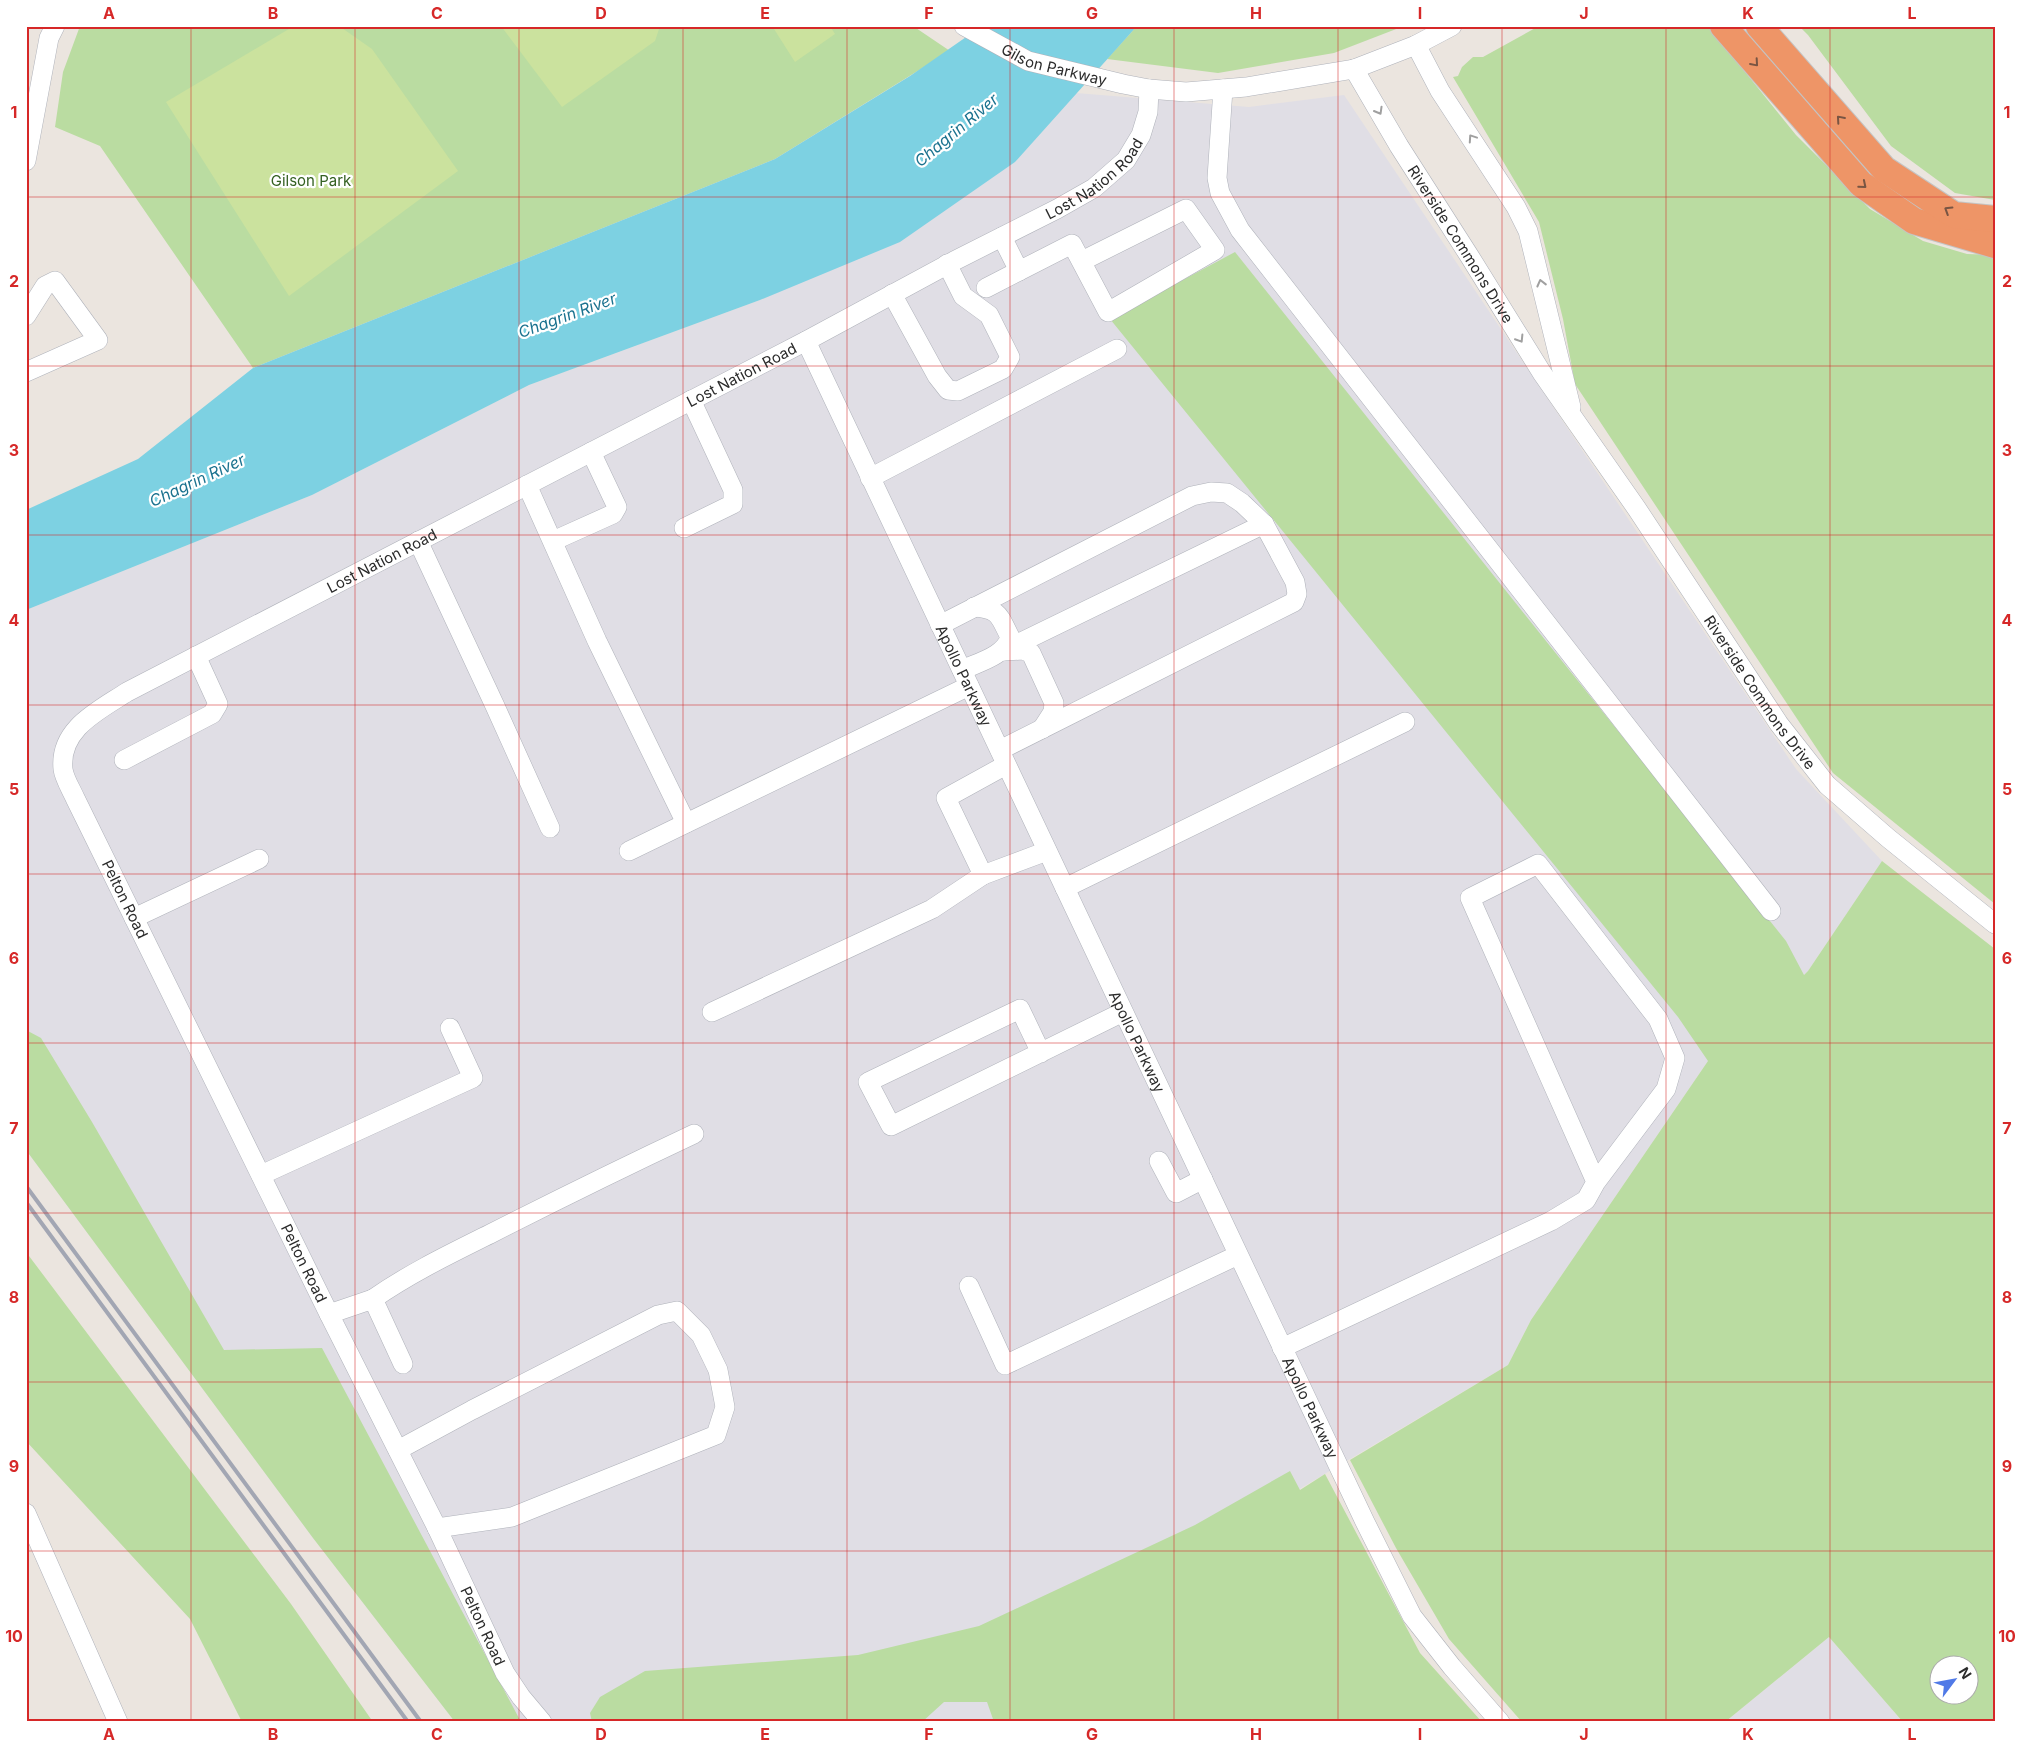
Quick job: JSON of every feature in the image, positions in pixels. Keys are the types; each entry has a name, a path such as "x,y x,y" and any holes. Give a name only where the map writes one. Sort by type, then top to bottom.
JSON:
{"highway":[{"path":"1723,26 1861,184 1914,221 1995,245"},
{"path":"1759,26 1884,169 1954,215 1995,219"}],"street":[{"path":"26,161 49,38 54,26"},
{"name":"Gilson Parkway","path":"964,26 1028,61 1149,89"},
{"path":"1149,89 1186,92 1222,89 1293,81 1354,69 1416,45 1452,26"},
{"name":"Riverside Commons Drive","path":"1416,45 1440,90 1516,207 1528,231 1573,416"},
{"name":"Riverside Commons Drive","path":"1354,69 1399,146 1542,373 1637,509 1779,724 1827,785 1888,838 1995,924"},
{"name":"Lost Nation Road","path":"75,798 63,770 64,749 71,733 85,720 127,692 806,341 947,264 1057,210 1094,188 1126,160 1141,135 1148,112 1149,89"},
{"path":"1222,89 1217,178 1220,193 1240,230 1771,911"},
{"path":"986,288 1072,244 1108,312 1215,250 1186,209 1082,261"},
{"path":"1002,237 1019,271"},
{"path":"892,294 937,376 948,390 958,391 1003,369 1010,356 989,315 963,296 947,264"},
{"path":"26,316 44,286 55,281 98,340 26,372"},
{"name":"Apollo Parkway","path":"806,341 1364,1522 1412,1616 1452,1667 1500,1722"},
{"path":"870,478 1117,349"},
{"path":"684,528 733,504 733,490 691,400"},
{"path":"552,541 613,514 616,507 591,452"},
{"path":"528,485 597,641 686,823"},
{"path":"940,625 1192,496 1211,492 1227,493 1242,503 1264,524 1295,582 1297,594 1294,602 1042,729 946,798 983,875"},
{"path":"628,851 686,823 965,678 1003,651 1264,524"},
{"path":"418,541 550,828"},
{"path":"974,607 992,609 999,616 1010,637 1003,651"},
{"path":"1003,651 1023,650 1031,653 1054,703 1053,712 1042,729"},
{"path":"124,760 212,714 218,704 196,656"},
{"path":"1065,888 1405,722"},
{"name":"Pelton Road","path":"75,798 260,1175 437,1528 505,1673 521,1698 542,1722"},
{"path":"712,1012 932,909 983,875 1047,850"},
{"path":"134,918 259,859"},
{"path":"1282,1348 1551,1221 1586,1200 1596,1182 1666,1089 1675,1058 1658,1019 1538,864 1470,898 1596,1182"},
{"path":"1041,1053 1020,1009 868,1082 892,1126 1041,1053 1123,1012"},
{"path":"260,1175 473,1078 450,1028"},
{"path":"329,1314 373,1299 397,1282 453,1253 580,1188 694,1134"},
{"path":"1159,1161 1176,1193 1203,1180"},
{"path":"969,1286 1005,1364 1238,1254"},
{"path":"373,1299 404,1364"},
{"path":"398,1450 658,1315 677,1311 700,1335 718,1370 725,1407 716,1435 512,1517 437,1528"},
{"path":"26,1513 118,1722"}],"shaded area":[{"path":"1076,93 1249,107 1344,95 1796,769 1882,861 1808,971 1708,1061 1531,1320 1508,1365 1239,1525 974,1660 994,1722 455,1722 313,1538 26,1150 26,610 312,495 529,385 760,300 1015,162"},
{"path":"1829,1637 1903,1722 1725,1722"}],"green space":[{"name":"Gilson Park","path":"80,26 913,26 950,51 775,159 253,368 100,146 55,127 63,72"},
{"path":"294,26 339,26 372,49 458,171 289,296 166,102"},
{"path":"501,26 660,26 655,41 562,107"},
{"path":"778,26 830,26 835,34 795,62 774,29"},
{"path":"1137,26 1404,26 1334,53 1218,73 1107,59"},
{"path":"1539,26 1708,26 1796,135 1870,209 1923,241 1967,254 1995,255 1995,904 1833,773 1575,384 1563,319 1539,222 1453,77 1458,76 1462,67 1473,57 1483,57"},
{"path":"1799,26 1995,26 1995,200 1955,193 1891,146 1808,35"},
{"path":"1235,252 1786,941 1804,975 1882,861 1995,949 1995,1722 1903,1722 1829,1637 1725,1722 1522,1722 1449,1639 1396,1548 1350,1460 1508,1365 1531,1320 1708,1061 1678,1017 1110,319"},
{"path":"26,1030 41,1038 224,1350 322,1348 521,1722 455,1722 313,1538 26,1150"},
{"path":"26,1252 291,1604 373,1722 242,1722 190,1619 26,1441"},
{"path":"1290,1471 1300,1490 1325,1474 1420,1653 1482,1722 994,1722 987,1702 944,1702 922,1722 592,1722 590,1713 600,1697 645,1671 858,1655 979,1626 1195,1525"}],"water":[{"name":"Chagrin River","path":"982,26 1137,26 1015,162 900,242 760,300 529,385 312,495 26,610 26,510 138,459 253,368 775,159 910,76"}],"railway":[{"path":"26,1186 421,1722"},
{"path":"26,1202 408,1722"}]}
